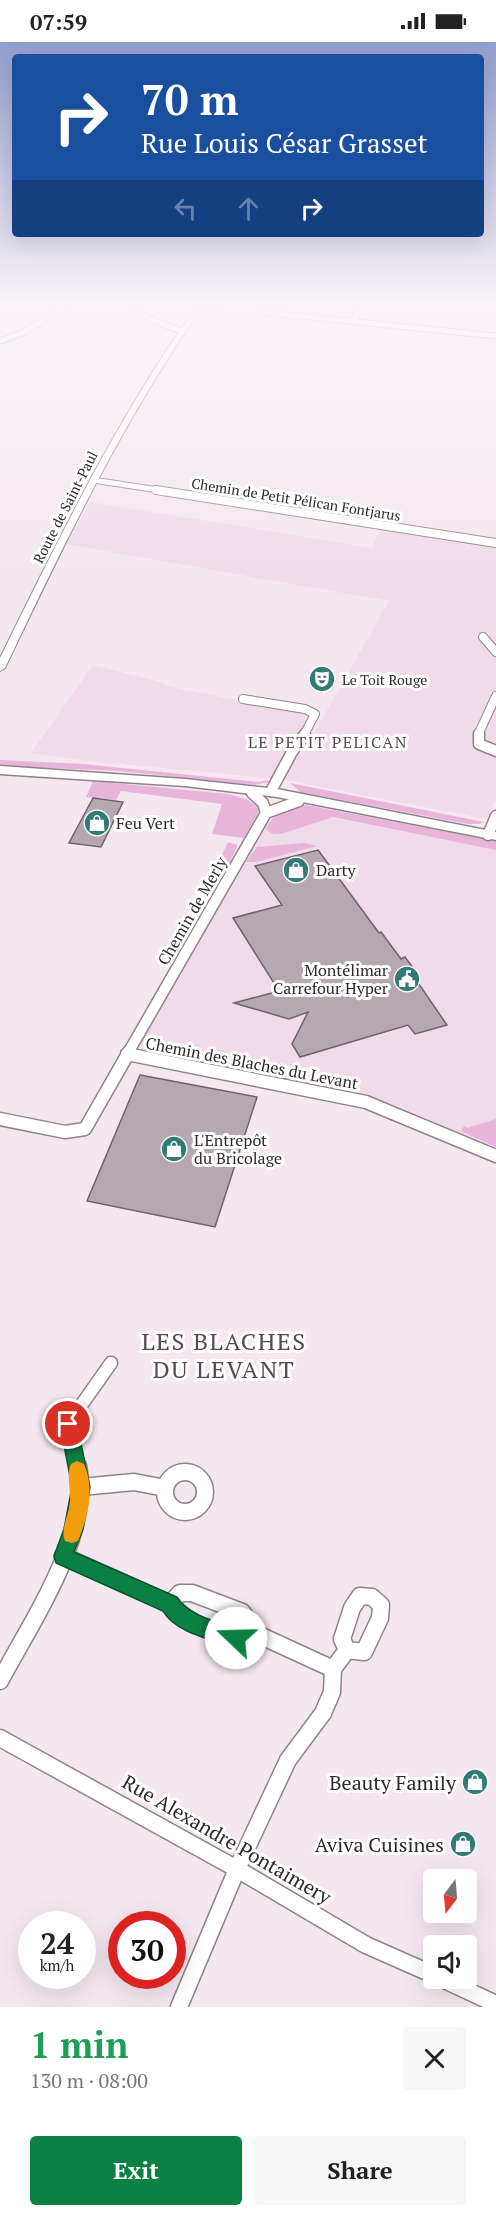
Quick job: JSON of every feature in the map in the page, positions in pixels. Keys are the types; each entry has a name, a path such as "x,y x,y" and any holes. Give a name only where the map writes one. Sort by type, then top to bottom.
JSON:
{"main road":[{"path":"0,772 271,791 492,835"},
{"path":"207,785 368,811"}],"street":[{"name":"Route de Saint-Paul","path":"0,668 93,480 142,395"},
{"name":"Chemin de Petit Pélican Fontjarus","path":"93,480 496,543"},
{"path":"483,637 496,652"},
{"path":"496,696 477,737 479,744 496,751"},
{"path":"243,699 305,709 315,714 271,791"},
{"path":"252,793 263,803 266,813 274,808 298,801"},
{"name":"Chemin de Merly","path":"127,1054 266,813"},
{"path":"492,835 496,816"},
{"name":"Chemin des Blaches du Levant","path":"0,1119 65,1132 85,1129 127,1054 366,1102 496,1156"},
{"path":"0,1681 63,1556 76,1518 81,1487 68,1424 111,1363"},
{"path":"81,1487 134,1482 165,1488"},
{"path":"63,1556 170,1604 174,1611 186,1619 236,1638 259,1635"},
{"path":"170,1604 180,1593 192,1593 242,1612 259,1635 333,1669"},
{"path":"179,2007 237,1869 288,1760 323,1713 332,1692 333,1669 347,1650"},
{"name":"Rue Alexandre Pontaimery","path":"0,1738 237,1869 366,1945 423,1971"},
{"path":"464,1989 496,2004"}],"shaded area":[{"path":"91,502 372,548 381,527 496,546 496,802 487,819 286,780 80,760 31,753 93,665 164,683 166,686 302,713 306,721 300,758 389,601 66,544"},
{"path":"0,760 84,764 259,782 268,780 269,782 254,785 119,771 0,766"},
{"path":"93,781 228,794 246,799 257,806 259,811 244,838 212,834 222,804 121,791 116,800 86,797"},
{"path":"290,783 484,822 468,824 300,792"},
{"path":"306,805 496,841 496,850 333,817 281,834 273,834 265,829 276,814"},
{"path":"298,811 496,849 496,1150 392,1103 142,1051 140,1042 269,820 279,814"},
{"path":"228,842 238,845 223,877 212,875"},
{"path":"304,843 317,846 256,862 246,862 257,847"},
{"path":"496,1119 496,1147 461,1131 464,1126 467,1128"}],"building":[{"name":"Feu Vert","path":"93,798 123,802 101,847 69,843"},
{"path":"318,850 379,933 381,932 401,959 405,957 419,976 414,977 447,1025 415,1034 408,1025 300,1057 292,1044 308,1012 289,1019 234,1003 279,991 233,918 282,905 255,866"},
{"name":"L'Entrepôt du Bricolage","path":"140,1075 257,1097 215,1227 87,1201"}],"slow traffic":[{"path":"72,1534 81,1487 77,1470"}],"place":[{"name":"Le Toit Rouge","path":"322,679"},
{"name":"Feu Vert","path":"97,823"},
{"name":"Darty","path":"296,870"},
{"name":"Montélimar Carrefour Hyper","path":"407,979"},
{"name":"L'Entrepôt du Bricolage","path":"174,1149"},
{"name":"Beauty Family","path":"475,1782"},
{"name":"Aviva Cuisines","path":"463,1844"}],"district":[{"name":"LE PETIT PELICAN","path":"328,742"},
{"name":"LES BLACHES DU LEVANT","path":"224,1355"}],"route":[{"path":"68,1424 81,1487 74,1529 63,1556 170,1604 174,1611 186,1619 236,1638"}]}
